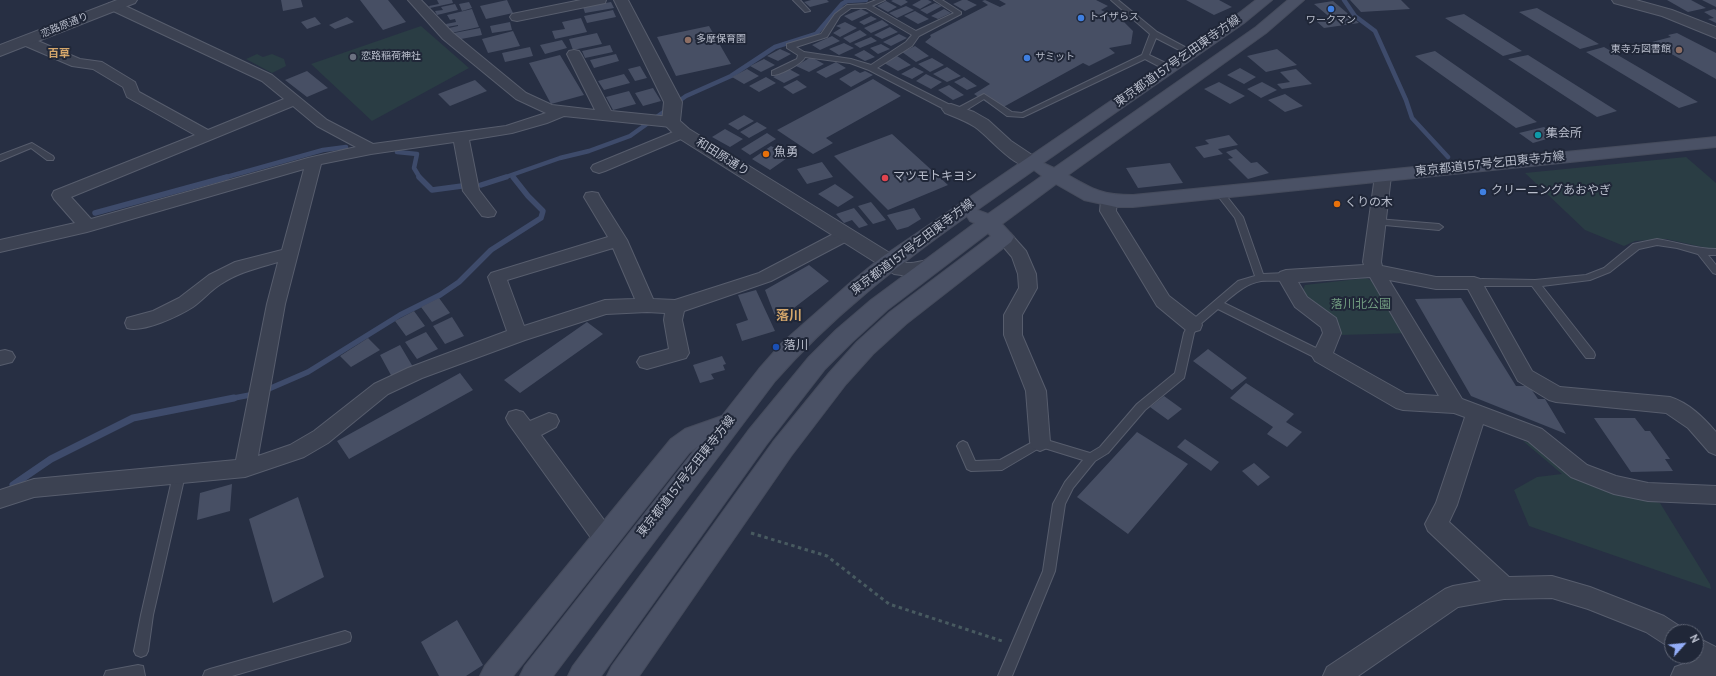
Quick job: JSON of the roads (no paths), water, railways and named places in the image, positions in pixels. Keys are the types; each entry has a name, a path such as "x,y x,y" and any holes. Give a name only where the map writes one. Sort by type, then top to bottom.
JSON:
{"main road":[{"name":"東京都道157号乞田東寺方線","path":"535,676 729,423 767,375 790,349 857,288 889,262 1192,53 1265,0"},
{"name":"東京都道157号乞田東寺方線","path":"583,676 757,438 817,363 855,326 879,305 932,265 996,230 1055,176 1261,30 1297,0"},
{"name":"東京都道157号乞田東寺方線","path":"1055,176 1092,196 1109,200 1133,201 1218,191 1383,176 1716,142"},
{"path":"1032,163 1055,176"},
{"path":"622,676 817,402 865,348 996,230 976,216 962,216 947,221"},
{"path":"495,676 680,446 694,436 729,423"}],"street":[{"name":"恋路原通り","path":"0,51 130,0"},
{"path":"414,0 448,36 521,96 548,109 634,118 671,118"},
{"path":"517,18 600,0"},
{"path":"621,0 671,118"},
{"path":"1626,1 1673,15 1716,33"},
{"path":"114,6 267,78 293,101 322,123 371,149"},
{"path":"26,41 77,63 97,65 130,85 132,94 207,135"},
{"path":"574,54 605,115"},
{"path":"87,226 60,195 293,101"},
{"path":"954,110 982,124 1005,145 1032,163"},
{"path":"0,246 87,226 314,161 371,149 461,138 507,130 542,120 562,111"},
{"path":"599,168 671,118"},
{"name":"和田原通り","path":"671,118 845,235 901,269 912,271 923,270 932,265"},
{"path":"461,138 471,191 488,212"},
{"path":"244,468 276,304 288,254 314,161"},
{"path":"1383,176 1372,262 1375,271 1455,405"},
{"path":"592,197 618,240 648,305"},
{"path":"1109,200 1108,211 1163,301 1193,325"},
{"path":"996,230 1020,255 1027,274 1028,288 1013,315 1013,335 1036,391 1040,442"},
{"path":"0,499 34,488 244,468 267,462 297,450 321,436 381,389 408,376 518,335 605,307 648,305 676,307 765,277 845,235"},
{"path":"518,335 497,277 580,245 618,240"},
{"path":"134,323 159,316 185,303 215,279 242,266 288,254"},
{"path":"1716,446 1695,422 1670,406 1556,394 1525,376 1474,283 1436,283 1375,271 1286,276 1301,302 1329,323 1332,334 1322,356 1403,402 1455,405 1535,435 1579,471 1614,485 1648,492 1716,495"},
{"path":"647,362 679,354 673,320 676,307"},
{"path":"1476,414 1446,505 1436,524 1504,588"},
{"path":"549,421 522,426 598,531 608,537"},
{"path":"1336,676 1453,597 1504,588 1552,587 1590,598 1655,624 1664,630"},
{"path":"1704,655 1716,663"},
{"path":"1684,676 1716,663"}],"lane":[{"path":"796,0 807,11"},
{"path":"882,0 867,6 849,6 838,15 824,35 790,46 802,54 851,61 872,68 954,110 984,96 1010,114 1023,115 1145,56 1154,34"},
{"path":"872,68 909,44 916,34 959,13 937,0"},
{"path":"1114,0 1154,34 1192,53"},
{"path":"867,6 916,34"},
{"path":"775,73 800,60 802,54"},
{"path":"1145,56 1170,68"},
{"path":"0,158 32,145 50,158"},
{"path":"1218,191 1239,216 1260,278"},
{"path":"1377,222 1439,227"},
{"path":"1474,283 1535,283 1587,278 1607,270 1636,246 1657,242 1678,245 1701,252 1716,252"},
{"path":"1701,252 1716,271"},
{"path":"1005,676 1049,571 1059,504 1069,485 1091,458 1104,450 1141,407 1180,375 1189,333 1193,325 1241,284 1260,278 1286,276"},
{"path":"1535,283 1590,355"},
{"path":"1217,304 1322,356"},
{"path":"963,446 970,466 1002,465 1040,442 1091,458"},
{"path":"141,652 147,615 179,475"},
{"path":"210,676 345,636"},
{"path":"112,676 138,672 138,676"}],"waterway":[{"path":"504,178 560,158 589,151 630,136 686,96 731,76 775,47 816,34 842,4 847,1 866,0"},
{"path":"1344,0 1355,16 1375,31 1406,100 1412,118 1448,157"},
{"path":"223,178 323,150 346,147"},
{"path":"397,152 417,154 414,168 420,178"},
{"path":"95,213 227,177"},
{"path":"264,391 308,372 400,315 440,295 459,282 491,250 541,218 543,211 528,196 513,177"},
{"path":"420,178 432,190 462,186"},
{"path":"481,185 504,178"},
{"path":"229,399 255,394"},
{"path":"13,485 51,459 133,418 234,398"}],"place":[{"name":"ワークマン","path":"1331,9"},
{"name":"トイザらス","path":"1081,18"},
{"name":"多摩保育園","path":"688,40"},
{"name":"東寺方図書館","path":"1679,50"},
{"name":"恋路稲荷神社","path":"353,57"},
{"name":"サミット","path":"1027,58"},
{"name":"集会所","path":"1538,135"},
{"name":"魚勇","path":"766,154"},
{"name":"マツモトキヨシ","path":"885,178"},
{"name":"クリーニングあおやぎ","path":"1483,192"},
{"name":"くりの木","path":"1337,204"},
{"name":"落川","path":"776,347"}],"district":[{"name":"百草","path":"59,55"},
{"name":"落川","path":"789,317"}],"park label":[{"name":"落川北公園","path":"1361,306"}]}
